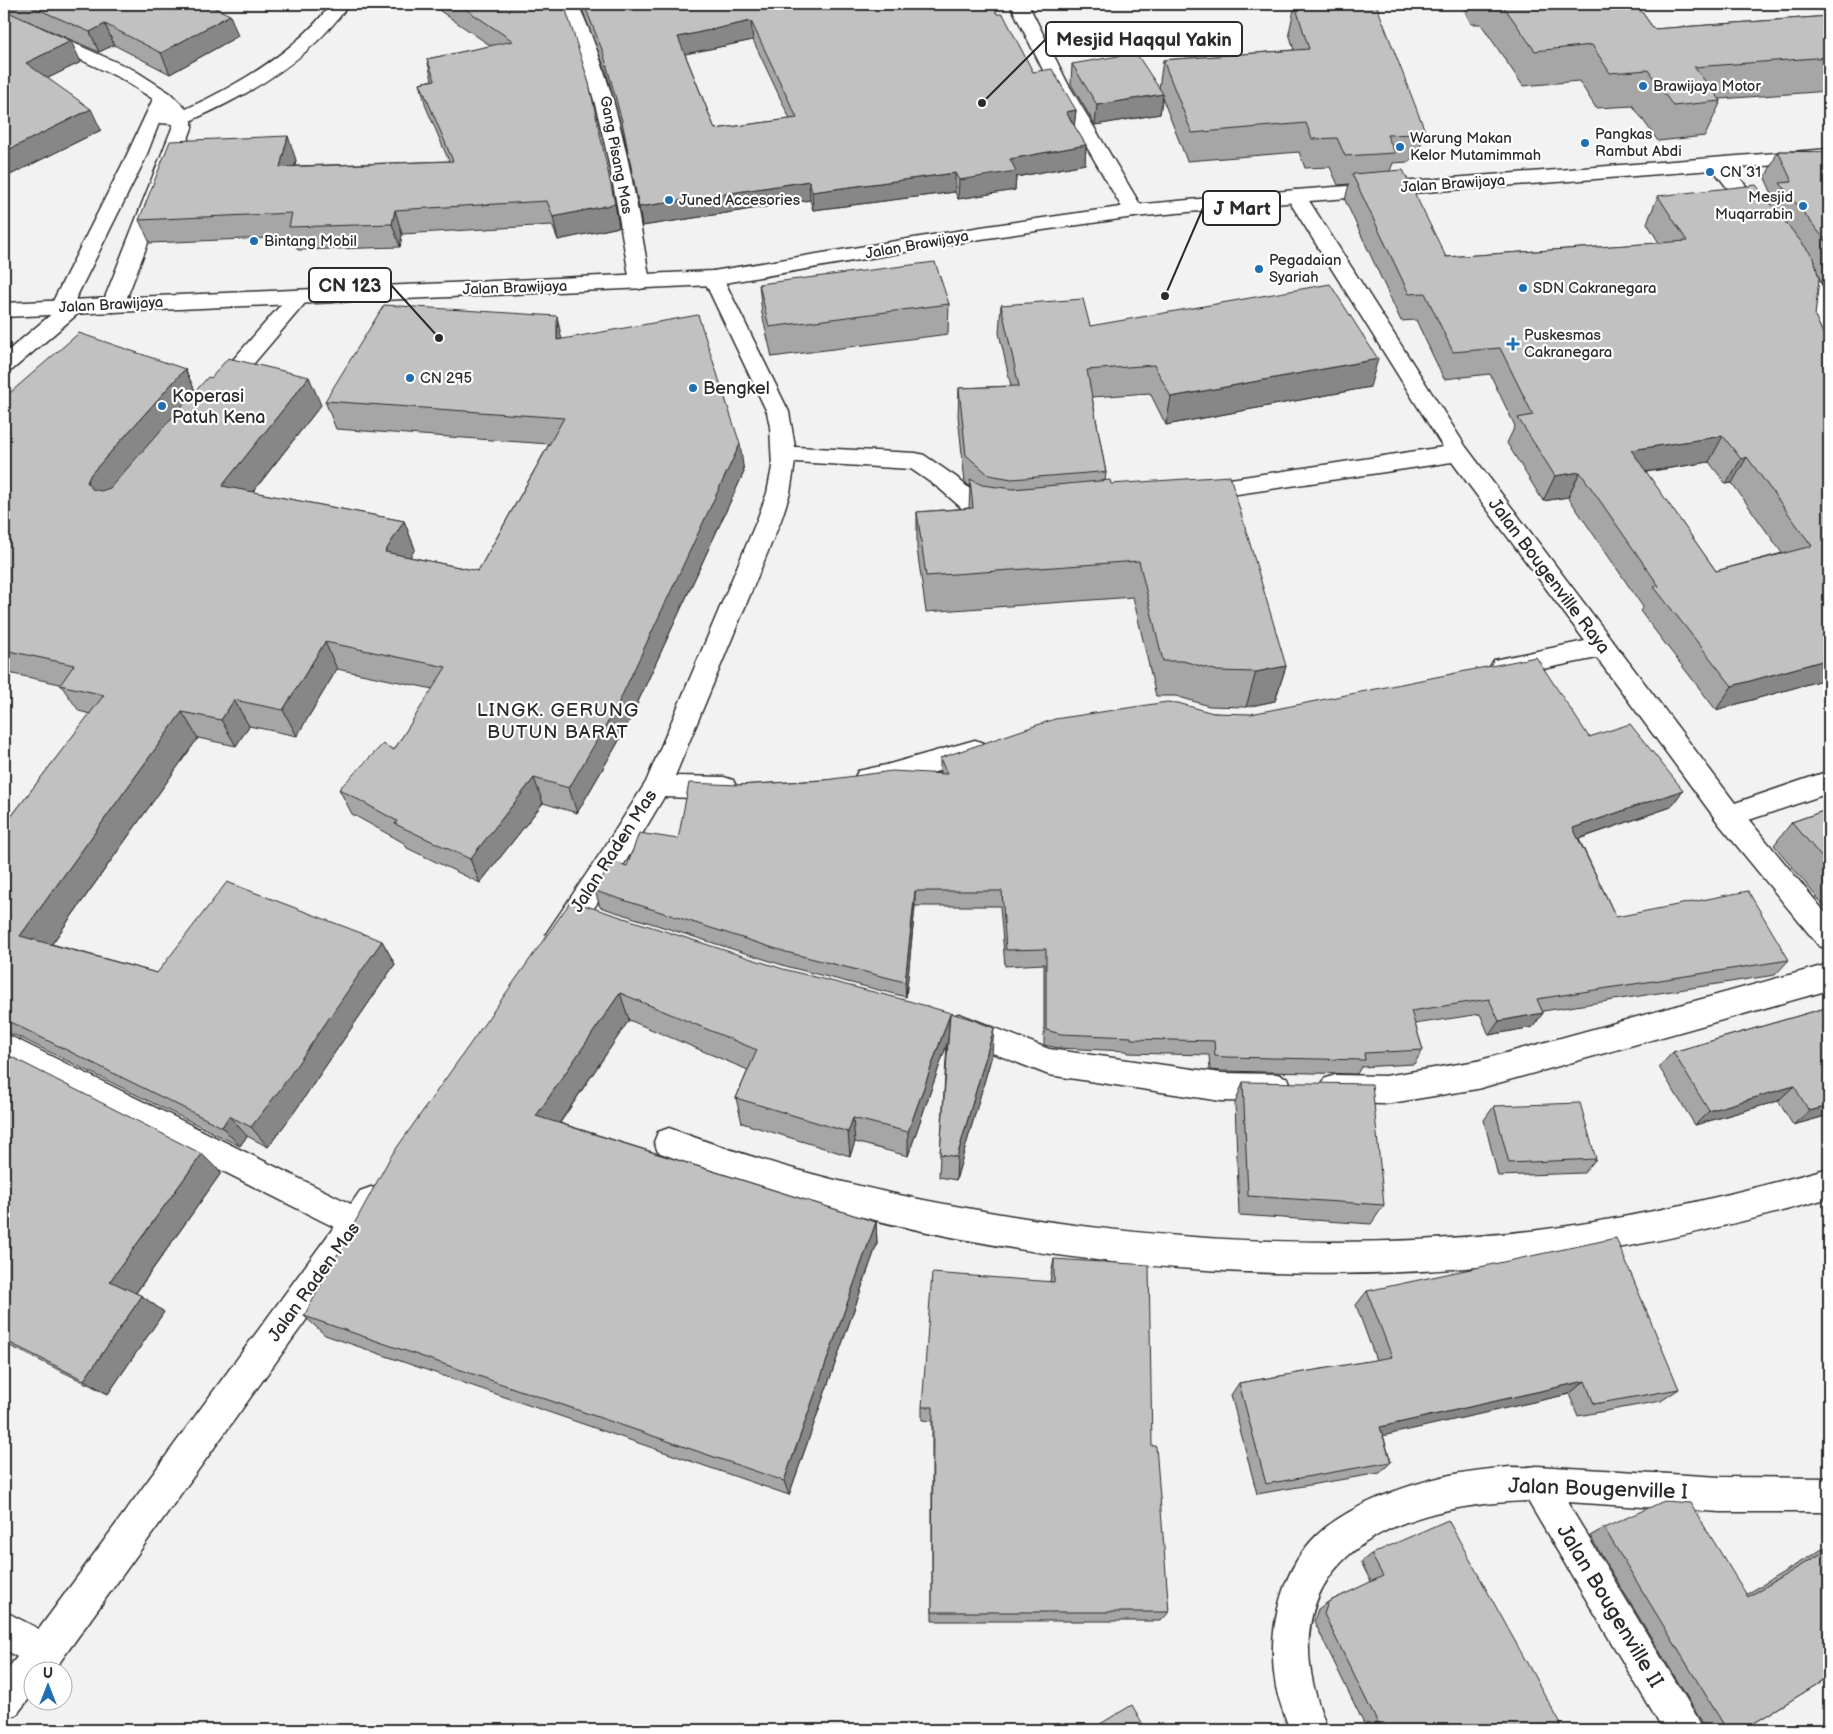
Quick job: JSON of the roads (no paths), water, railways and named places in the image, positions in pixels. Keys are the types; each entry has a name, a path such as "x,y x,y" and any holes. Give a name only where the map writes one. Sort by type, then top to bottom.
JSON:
{"street":[{"path":"150,122 183,117 236,91 292,52 330,18 340,4"},
{"name":"Gang Pisang Mas","path":"569,4 592,58 605,97 616,140 640,282"},
{"path":"1019,4 1058,82 1134,211"},
{"path":"4,17 127,74 163,97 183,117"},
{"path":"4,365 68,307 150,122 163,97"},
{"path":"113,305 182,128 183,117"},
{"name":"Jalan Brawijaya","path":"4,310 713,278 1134,211 1296,196 1829,155"},
{"path":"1719,164 1810,283 1815,294 1818,315 1813,342 1820,360 1829,370"},
{"name":"Jalan Bougenville Raya","path":"1296,196 1458,453 1729,816 1829,937"},
{"name":"Jalan Raden Mas","path":"546,955 616,853 657,786 778,498 785,454 784,432 778,412 713,278"},
{"path":"205,407 299,297"},
{"path":"1196,492 1458,453"},
{"path":"785,454 916,461 948,482 972,506 982,512 1020,516"},
{"path":"1477,673 1602,647"},
{"path":"843,782 886,776 960,756 994,744"},
{"path":"1729,816 1829,782"},
{"path":"657,786 750,788"},
{"path":"574,913 601,922"},
{"path":"935,1020 970,1031 1049,1062 1221,1087 1385,1090 1477,1075 1829,977"},
{"path":"8,1048 357,1223"},
{"path":"669,1142 696,1153 794,1184 896,1210 1001,1231 1108,1246 1217,1255 1326,1257 1434,1254 1539,1245 1642,1229 1732,1210 1829,1183"},
{"name":"Jalan Raden Mas","path":"4,1701 44,1653 386,1182"},
{"name":"Jalan Bougenville I","path":"1309,1730 1293,1681 1292,1626 1297,1602 1307,1579 1319,1559 1336,1542 1354,1529 1396,1509 1441,1494 1488,1486 1536,1483 1746,1495 1829,1495"},
{"name":"Jalan Bougenville II","path":"1536,1483 1684,1730"},
{"path":"4,1629 44,1653"}],"place":[{"name":"Brawijaya Motor","path":"1643,86"},
{"name":"Mesjid Haqqul Yakin","path":"982,103"},
{"name":"Pangkas Rambut Abdi","path":"1585,143"},
{"name":"Warung Makan Kelor Mutamimmah","path":"1400,147"},
{"name":"CN 31","path":"1710,172"},
{"name":"Juned Accesories","path":"669,200"},
{"name":"Mesjid Muqarrabin","path":"1803,206"},
{"name":"Bintang Mobil","path":"254,241"},
{"name":"Pegadaian Syariah","path":"1259,269"},
{"name":"SDN Cakranegara","path":"1523,288"},
{"name":"J Mart","path":"1165,296"},
{"name":"CN 123","path":"439,338"},
{"name":"Puskesmas Cakranegara","path":"1513,344"},
{"name":"CN 295","path":"410,378"},
{"name":"Bengkel","path":"693,388"},
{"name":"Koperasi Patuh Kena","path":"162,406"}],"district":[{"name":"LINGK. GERUNG BUTUN BARAT","path":"558,721"}]}
